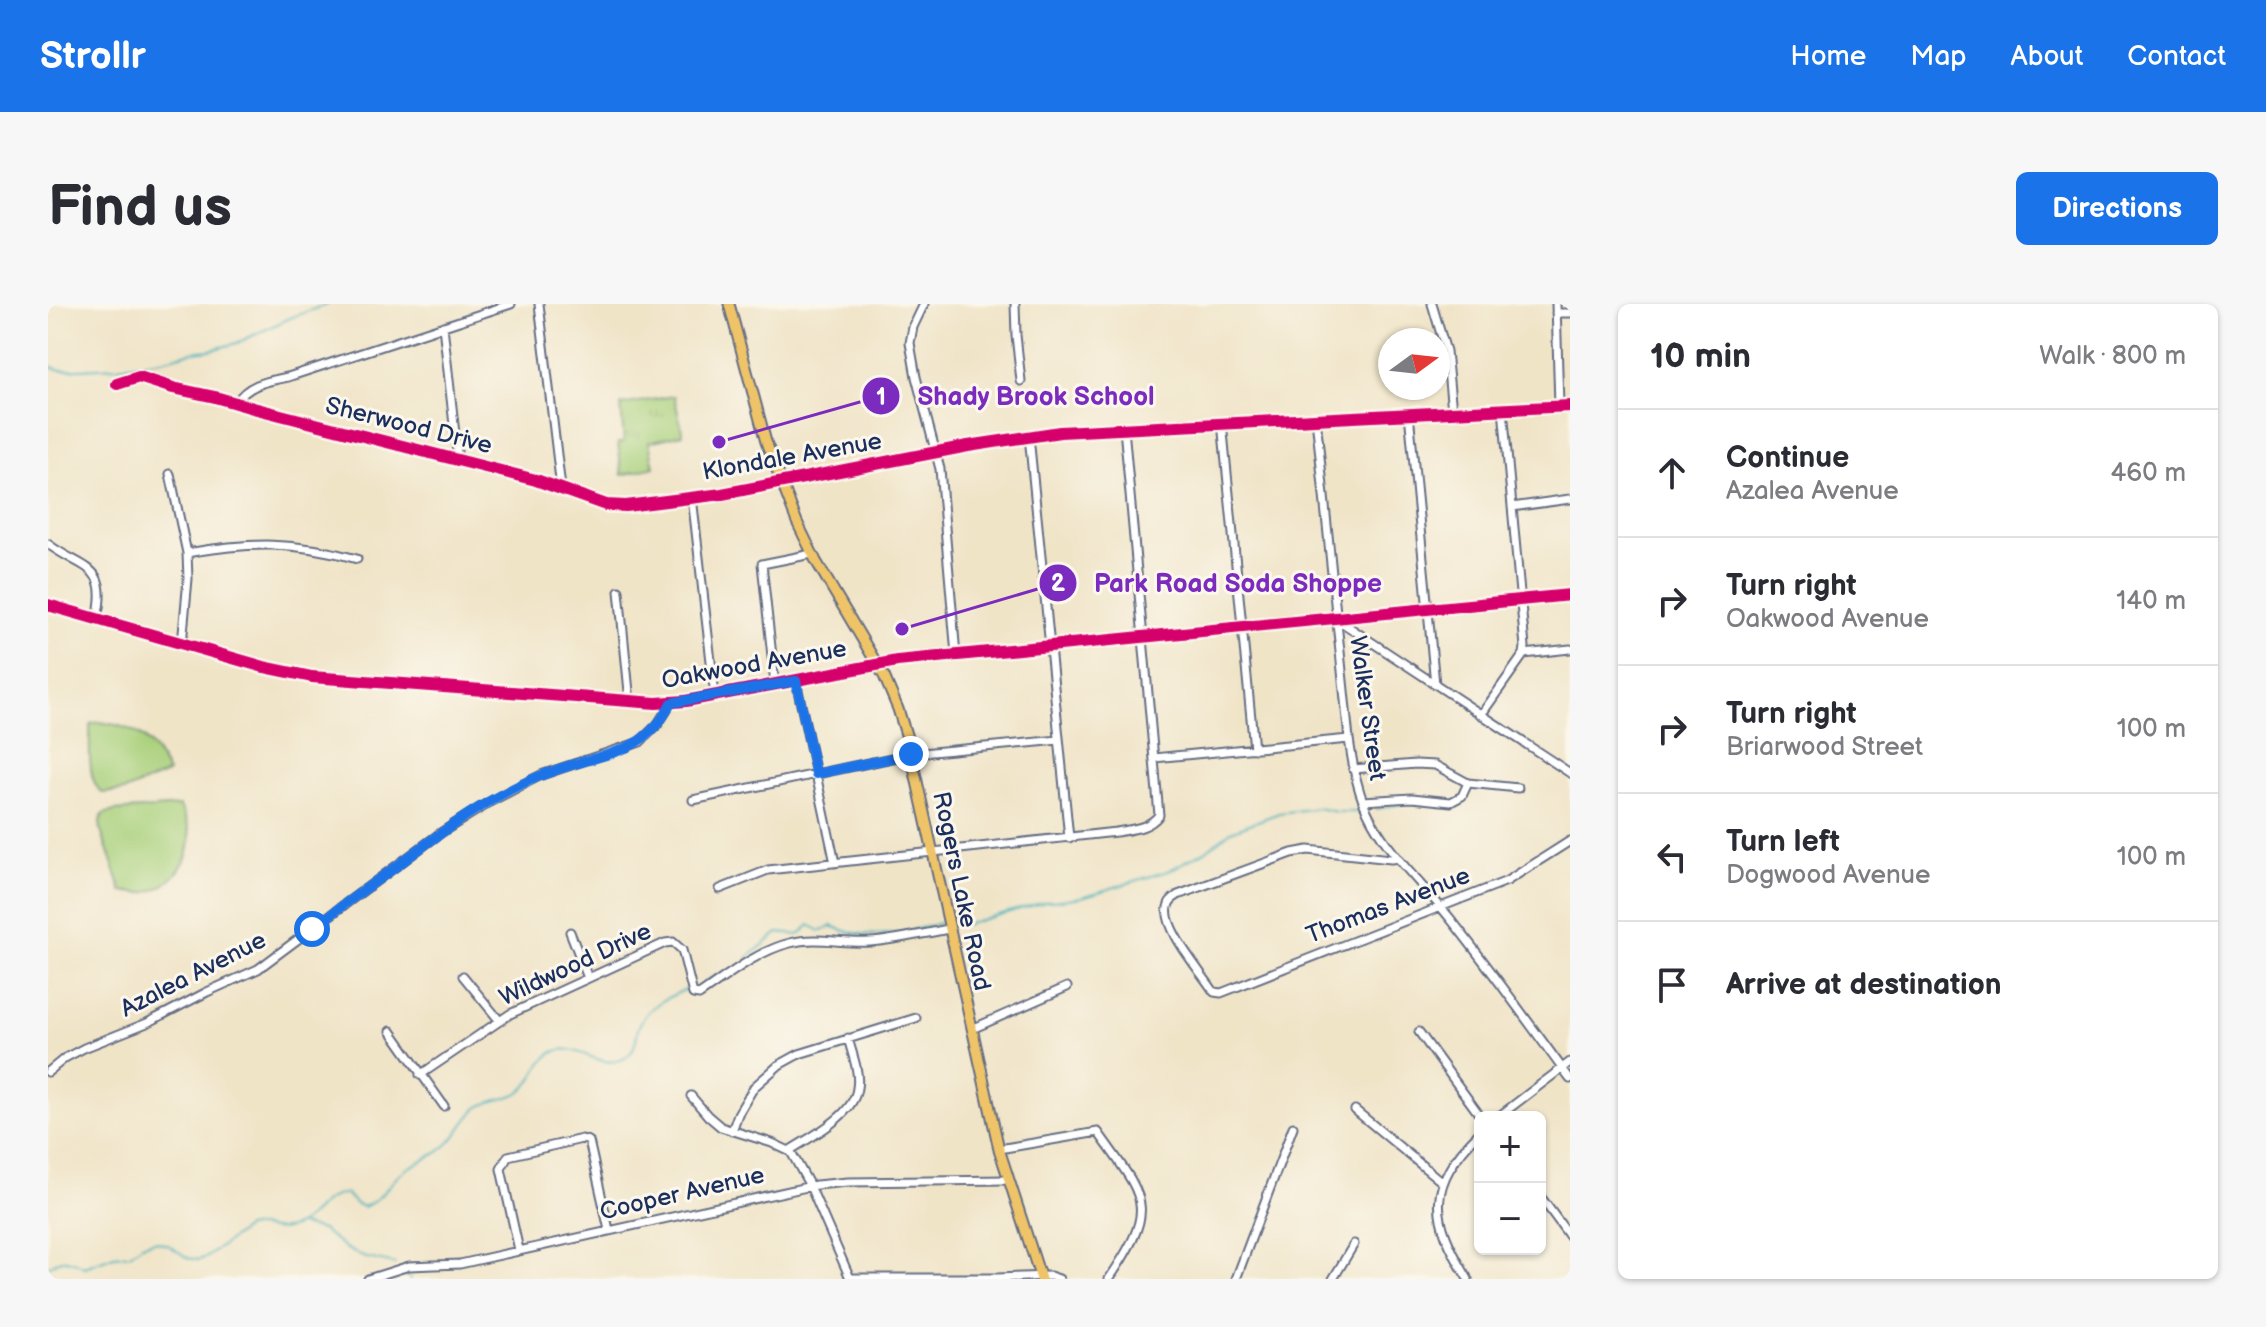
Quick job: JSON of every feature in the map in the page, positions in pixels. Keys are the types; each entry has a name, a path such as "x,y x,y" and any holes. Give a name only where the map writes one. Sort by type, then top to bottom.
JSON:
{"main road":[{"name":"Rogers Lake Road","path":"729,304 766,442 781,482 812,554 877,665 898,709 911,754 999,1149 1041,1278"}],"street":[{"path":"236,403 242,395 261,383 288,377 511,304"},
{"path":"539,304 561,488"},
{"path":"924,304 913,327 910,343 936,452 956,655"},
{"path":"1015,304 1021,381"},
{"path":"1432,304 1446,351 1452,411"},
{"path":"1556,304 1559,406"},
{"path":"1556,313 1570,313"},
{"path":"443,326 458,461"},
{"name":"Sherwood Drive","path":"117,384 139,377 561,488 606,505 626,506 692,497"},
{"name":"Klondale Avenue","path":"715,696 692,497 1029,436 1222,422 1570,406"},
{"path":"1481,715 1524,654 1525,647 1503,409"},
{"path":"1409,413 1435,684"},
{"name":"Walker Street","path":"1316,418 1349,739 1353,769 1363,801 1398,858 1440,906 1570,1079"},
{"path":"1222,422 1254,749"},
{"path":"720,889 768,870 1116,832 1150,824 1159,815 1124,428"},
{"path":"1029,436 1069,838"},
{"path":"170,474 187,553 188,579 182,644"},
{"path":"1512,507 1570,499"},
{"path":"48,544 61,554 83,563 97,579 101,591 97,618"},
{"path":"187,553 243,544 282,544 316,548 357,559"},
{"path":"775,684 762,564 812,554"},
{"path":"619,591 630,702"},
{"name":"Oakwood Avenue","path":"48,605 264,667 312,677 671,703 877,665 956,655 1570,595"},
{"path":"1335,618 1570,773"},
{"path":"1524,654 1570,649"},
{"path":"796,681 835,863"},
{"name":"Azalea Avenue","path":"48,1072 84,1048 147,1023 258,969 442,832 490,802 541,775 640,742 658,724 671,703"},
{"path":"1154,758 1349,739"},
{"path":"693,800 911,754 1059,740"},
{"path":"1353,769 1435,765 1468,783 1518,788"},
{"path":"1363,801 1412,798 1451,802 1462,796 1468,783"},
{"name":"Thomas Avenue","path":"1398,858 1313,850 1300,852 1187,891 1172,899 1167,914 1170,924 1214,992 1221,993 1507,881 1570,841"},
{"name":"Wildwood Drive","path":"420,1075 499,1020 655,946 673,942 682,950 693,994 699,995 774,948 791,943 815,939 869,942 950,929"},
{"path":"570,932 588,978"},
{"path":"463,976 499,1020"},
{"path":"972,1029 1067,987"},
{"path":"732,1131 754,1087 779,1065 799,1054 916,1018"},
{"path":"391,1031 444,1106"},
{"path":"1419,1032 1477,1111"},
{"path":"789,1151 841,1116 851,1104 857,1090 857,1074 848,1038"},
{"path":"1506,1111 1570,1062"},
{"path":"691,1096 721,1127 789,1151 800,1165 850,1278 1050,1276 1059,1279"},
{"path":"1355,1110 1442,1182"},
{"path":"1236,1279 1293,1127"},
{"path":"999,1149 1098,1132 1135,1186 1142,1214 1137,1232 1109,1279"},
{"path":"1468,1279 1444,1234 1440,1200 1442,1182 1454,1159 1474,1138"},
{"path":"519,1250 501,1169 508,1156 582,1139 589,1141 609,1230"},
{"name":"Cooper Avenue","path":"369,1279 409,1266 460,1264 810,1186 848,1182 1008,1180"},
{"path":"1546,1204 1570,1237"},
{"path":"1333,1279 1354,1244"}],"green space":[{"path":"674,396 683,434 649,442 654,467 622,475 618,443 624,442 621,405"},
{"path":"100,722 125,728 142,737 168,773 125,791 102,793 93,779 90,761 90,724"},
{"path":"180,806 190,841 178,871 171,880 152,891 122,891 101,831 103,814"}],"waterway":[{"path":"48,366 61,370 117,367 210,350 237,343 328,304"},
{"path":"1375,809 1401,804"},
{"path":"959,926 1045,902 1082,897 1168,871 1205,851 1231,831 1279,813 1318,808 1360,812"},
{"path":"747,958 778,933 799,935 810,925 820,931 832,926 872,935 899,933 940,923"},
{"path":"706,981 729,970"},
{"path":"48,1267 63,1260 85,1267 114,1256 130,1254 142,1245 155,1241 198,1260 207,1257 246,1228 282,1229 298,1225 338,1195 346,1194 364,1207 405,1170 446,1146 478,1108 523,1090 544,1060 554,1052 571,1050 607,1061 625,1058 634,1048 639,1026 647,1013 687,989"},
{"path":"301,1225 322,1230 363,1257 395,1264"}],"cycle path":[{"path":"117,384 139,377 536,480 606,505 626,506 722,494 968,446 1060,432 1570,406"},
{"path":"48,605 264,667 312,677 656,703 686,701 897,661 1570,595"}],"place":[{"name":"Shady Brook School","path":"719,442"},
{"name":"Park Road Soda Shoppe","path":"902,629"}],"route":[{"path":"312,929 442,832 512,789 541,775 640,742 658,724 671,703 796,681 816,774 911,754"}]}
